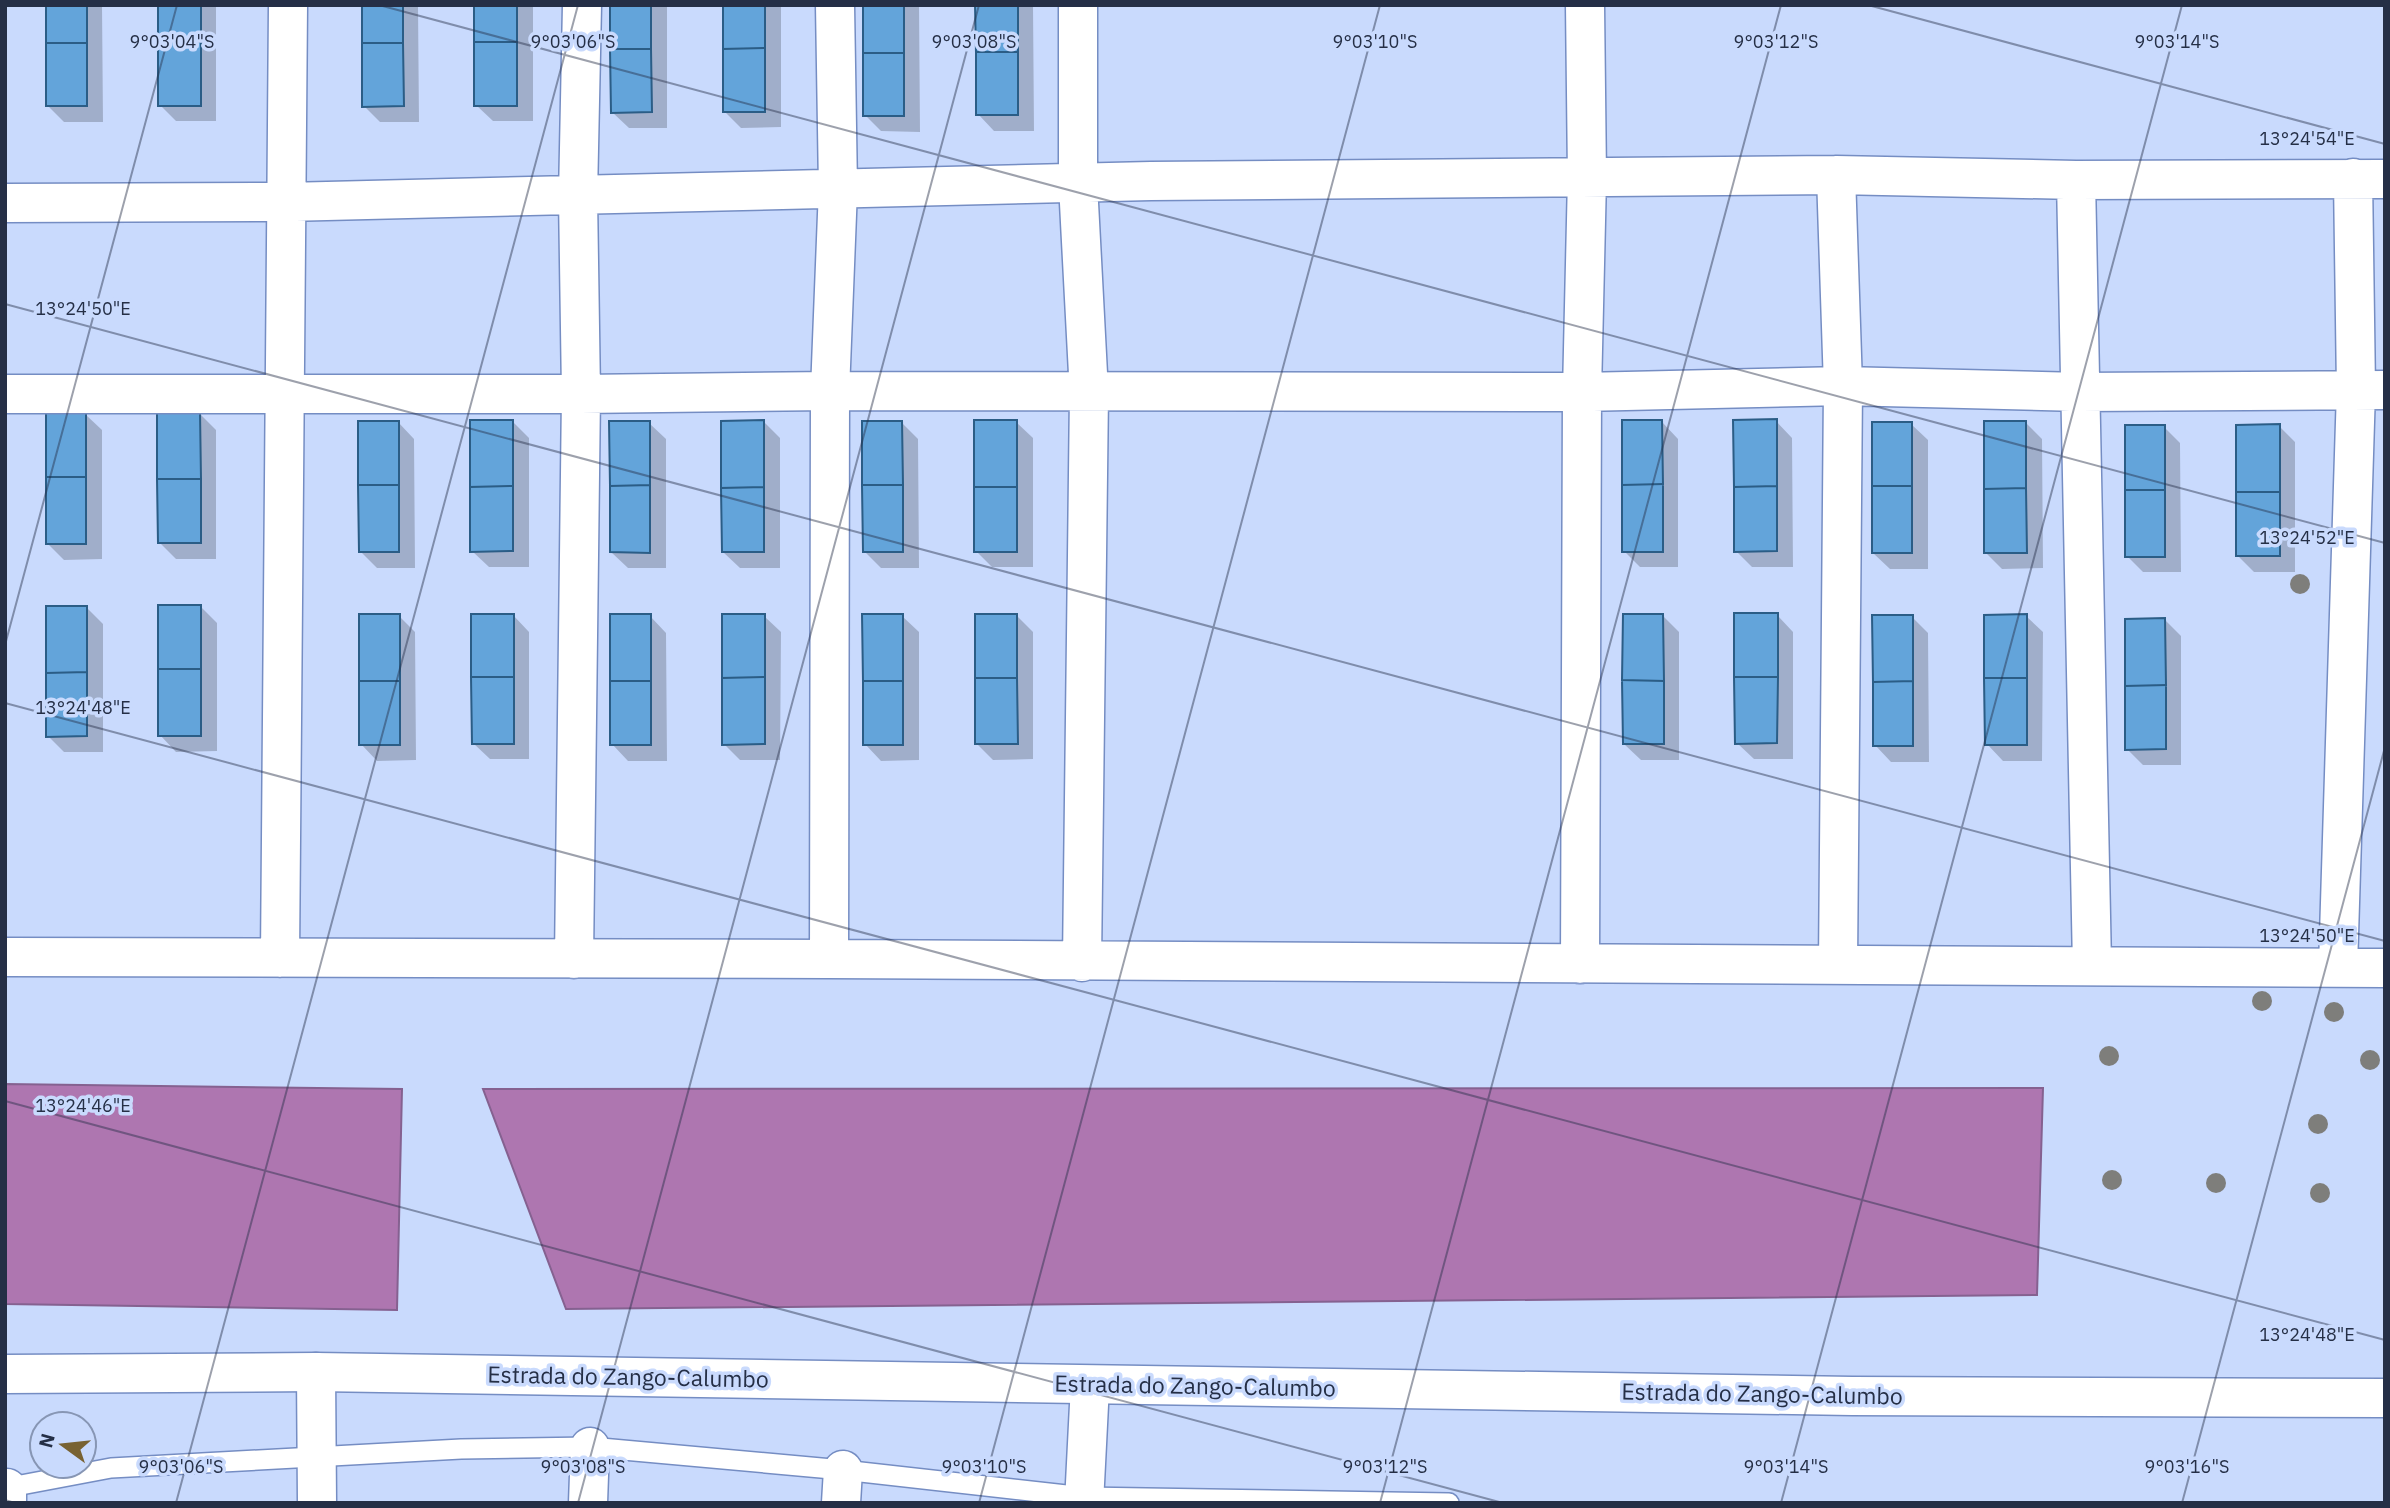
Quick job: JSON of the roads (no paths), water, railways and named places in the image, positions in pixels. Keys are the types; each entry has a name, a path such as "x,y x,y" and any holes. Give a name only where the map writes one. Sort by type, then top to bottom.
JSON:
{"street":[{"path":"280,958 288,5"},
{"path":"574,959 581,394 578,196 582,5"},
{"path":"829,959 831,391 838,189 835,5"},
{"path":"1078,5 1078,184 1088,393 1082,962"},
{"path":"1580,964 1582,392 1587,178 1585,5"},
{"path":"5,203 286,202 1151,181 1836,175 2076,180 2369,179 2370,390 2338,967"},
{"path":"1836,175 1843,386 1838,965"},
{"path":"2076,180 2092,966"},
{"path":"5,394 1582,392 1843,386 2080,392 2370,390"},
{"path":"5,957 2385,968"},
{"path":"316,1372 317,1503"},
{"name":"Estrada do Zango-Calumbo","path":"5,1374 316,1372 1866,1396 2385,1398"},
{"path":"1084,1500 1090,1385"},
{"path":"588,1503 590,1447"}],"lane":[{"path":"6,1493 111,1468 461,1449 590,1447 842,1486 1084,1500 1449,1503"}]}
